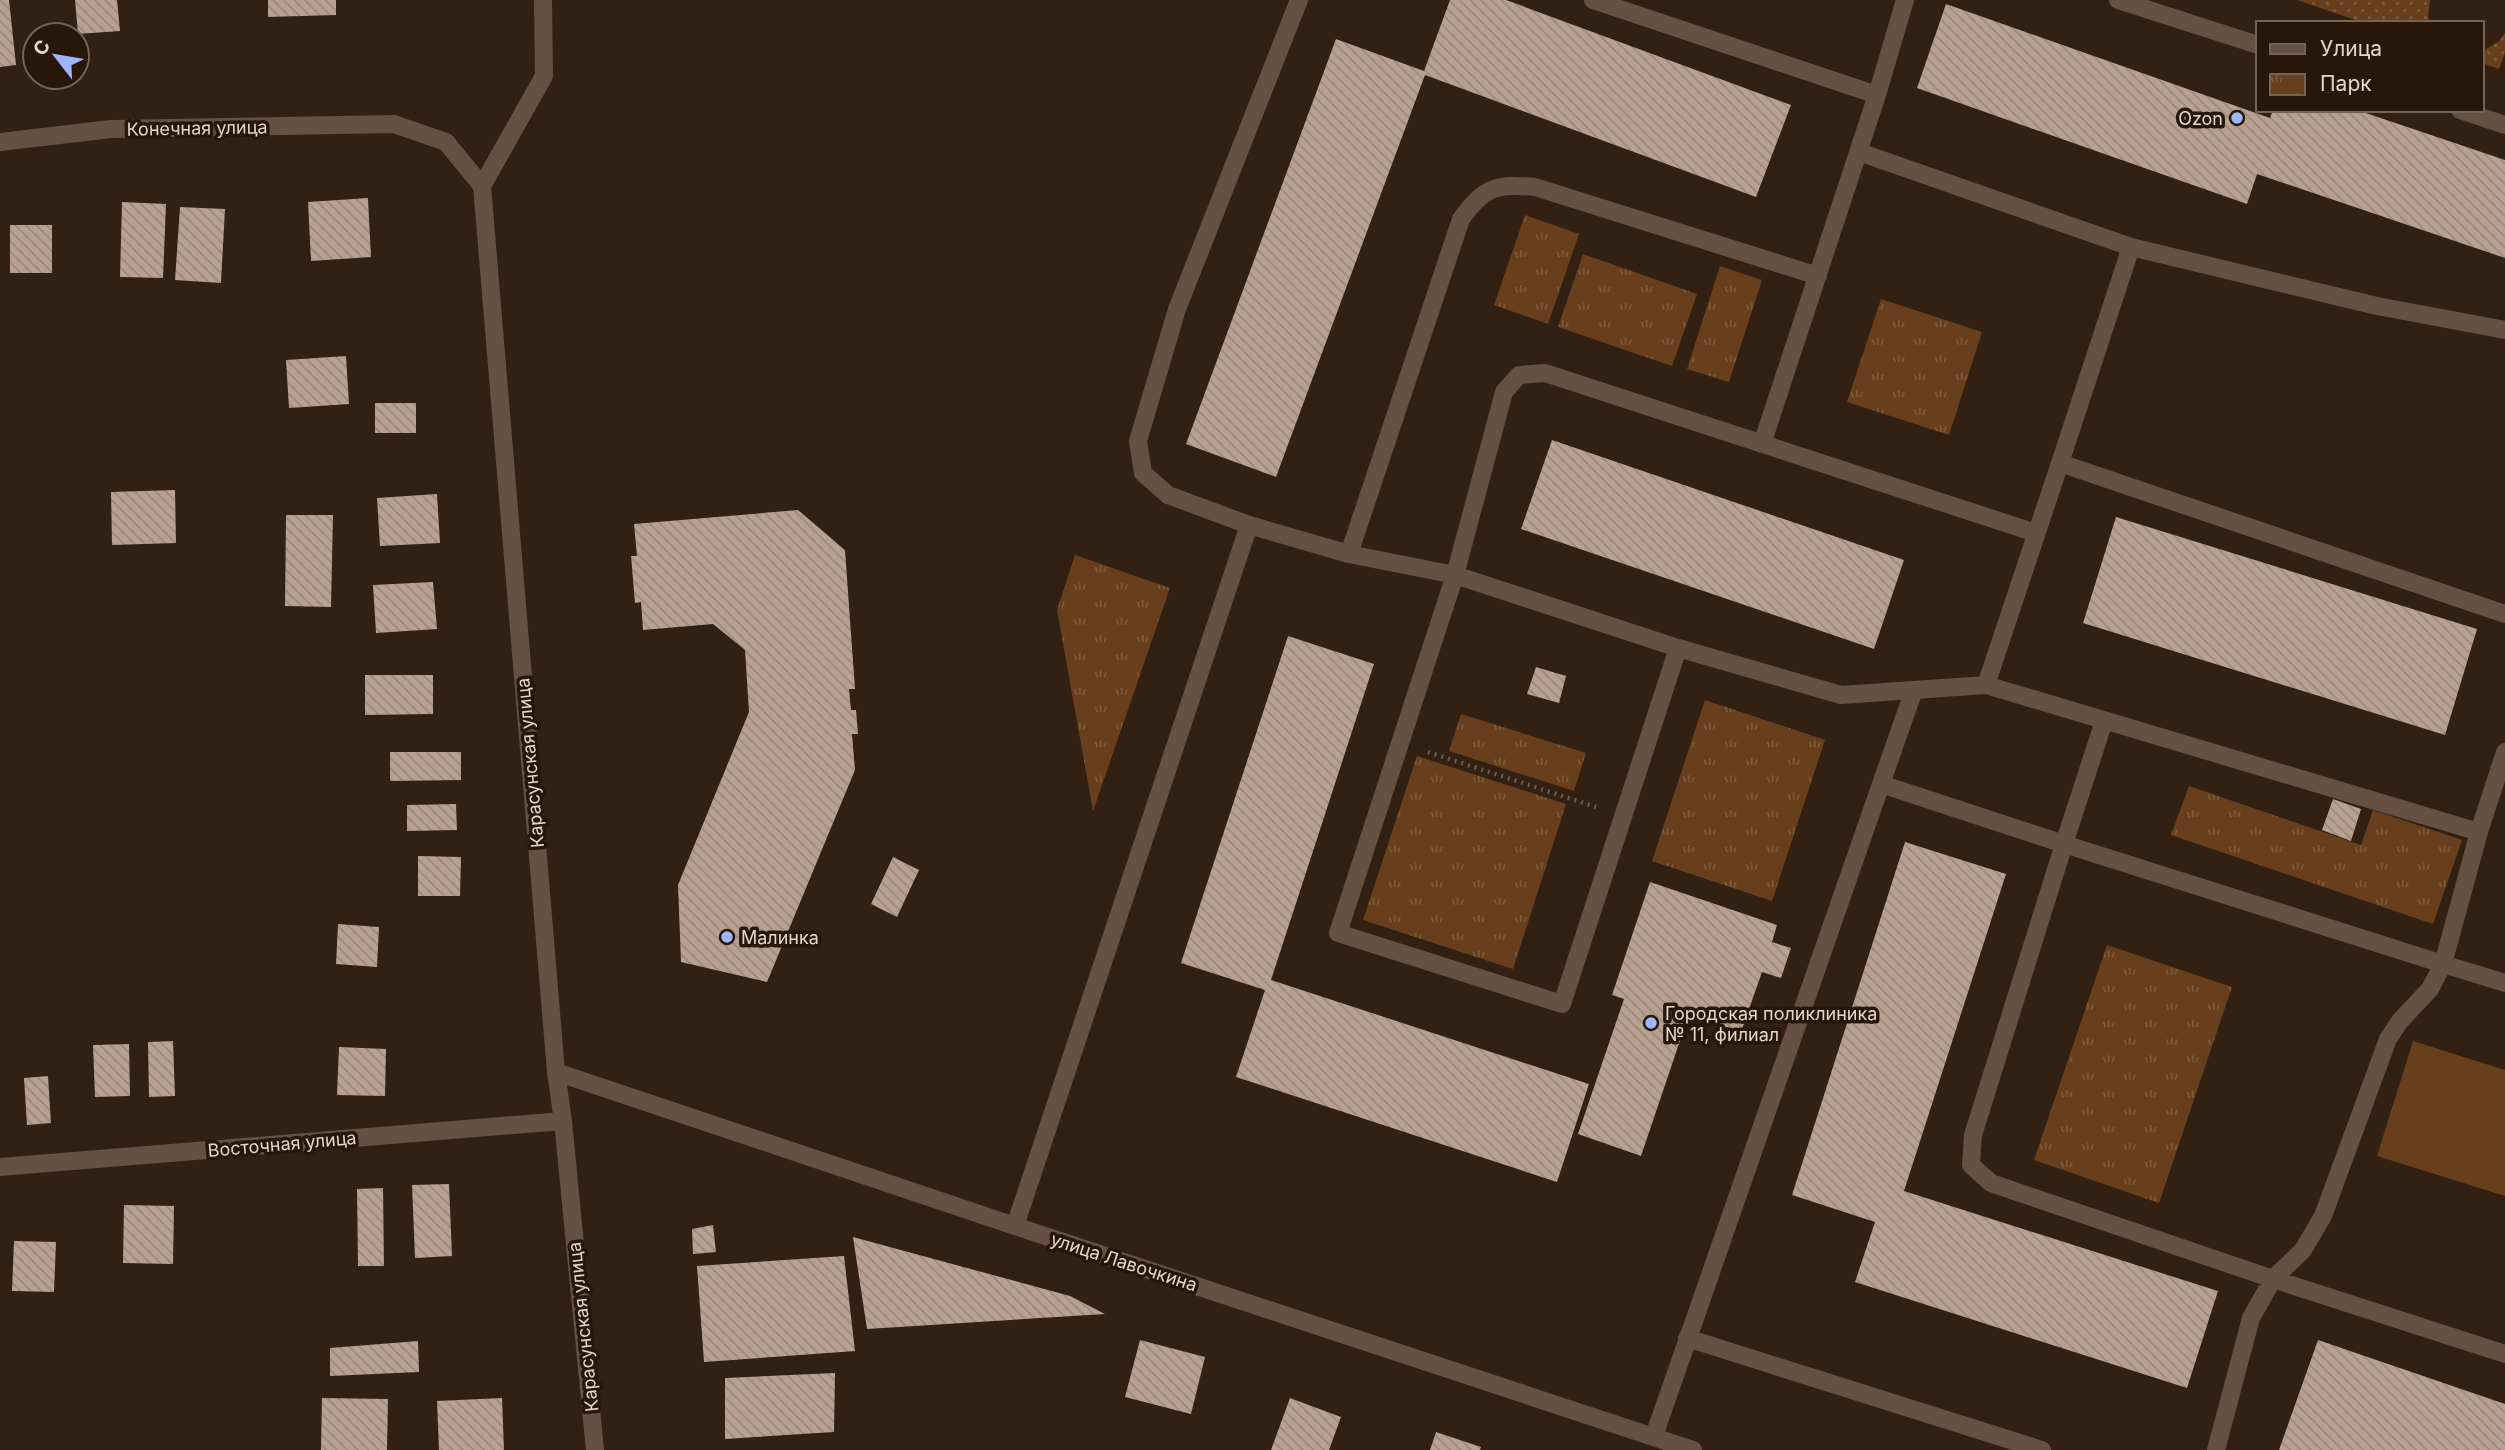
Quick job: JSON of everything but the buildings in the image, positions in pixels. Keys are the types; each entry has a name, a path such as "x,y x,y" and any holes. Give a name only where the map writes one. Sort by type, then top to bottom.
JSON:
{"street":[{"path":"482,186 544,76 543,0"},
{"path":"1299,0 1177,309 1138,441 1143,473 1168,495 1249,525 1349,554 1455,575 1678,648 1840,695 1986,685 2479,832"},
{"path":"1593,0 1877,95"},
{"path":"1762,444 1859,152 1905,0"},
{"path":"2118,0 2256,44"},
{"path":"2466,112 2505,125"},
{"name":"Конечная улица","path":"0,142 111,129 394,124 446,142 482,186"},
{"path":"1859,152 2131,247 2376,306 2505,330"},
{"path":"1349,554 1461,219 1475,200 1491,189 1513,185 1535,187 1818,276"},
{"name":"Карасунская улица","path":"482,186 556,1072 595,1450"},
{"path":"1986,685 2131,247"},
{"path":"1678,648 1562,1004 1338,933 1455,575 1504,392 1519,374 1545,373 2036,533"},
{"path":"2060,463 2505,614"},
{"path":"1016,1227 1249,525"},
{"path":"1654,1436 1914,690"},
{"path":"2104,722 1973,1135 1971,1165 1991,1183 2505,1354"},
{"path":"2216,1450 2251,1318 2273,1279 2303,1250 2323,1216 2388,1039 2400,1021 2430,989 2443,964 2479,832 2505,752"},
{"path":"1881,784 2505,982"},
{"name":"улица Лавочкина","path":"556,1072 1693,1450"},
{"name":"Восточная улица","path":"0,1167 563,1121"},
{"path":"1687,1338 2042,1450"}],"path":[{"path":"1400,744 1623,815"}],"green space":[{"path":"2297,0 2430,0 2429,21 2358,21"},
{"path":"2505,33 2505,53 2499,69 2484,64 2484,51 2499,41"},
{"path":"1525,215 1579,234 1548,324 1494,305"},
{"path":"1583,254 1697,294 1672,366 1558,327"},
{"path":"1720,266 1762,280 1729,382 1687,369"},
{"path":"1881,299 1982,332 1949,435 1847,402"},
{"path":"1075,555 1170,588 1093,811 1057,610"},
{"path":"1705,700 1825,740 1772,901 1652,861"},
{"path":"1461,714 1586,753 1574,791 1449,751"},
{"path":"1417,756 1566,804 1513,969 1363,920"},
{"path":"2189,786 2361,845 2373,810 2462,840 2433,924 2171,835"},
{"path":"2107,945 2232,987 2159,1203 2034,1160"},
{"path":"2413,1041 2505,1070 2505,1196 2377,1156"}],"place":[{"name":"Ozon","path":"2237,118"},
{"name":"Малинка","path":"727,937"},
{"name":"Городская поликлиника № 11, филиал","path":"1651,1023"}]}
